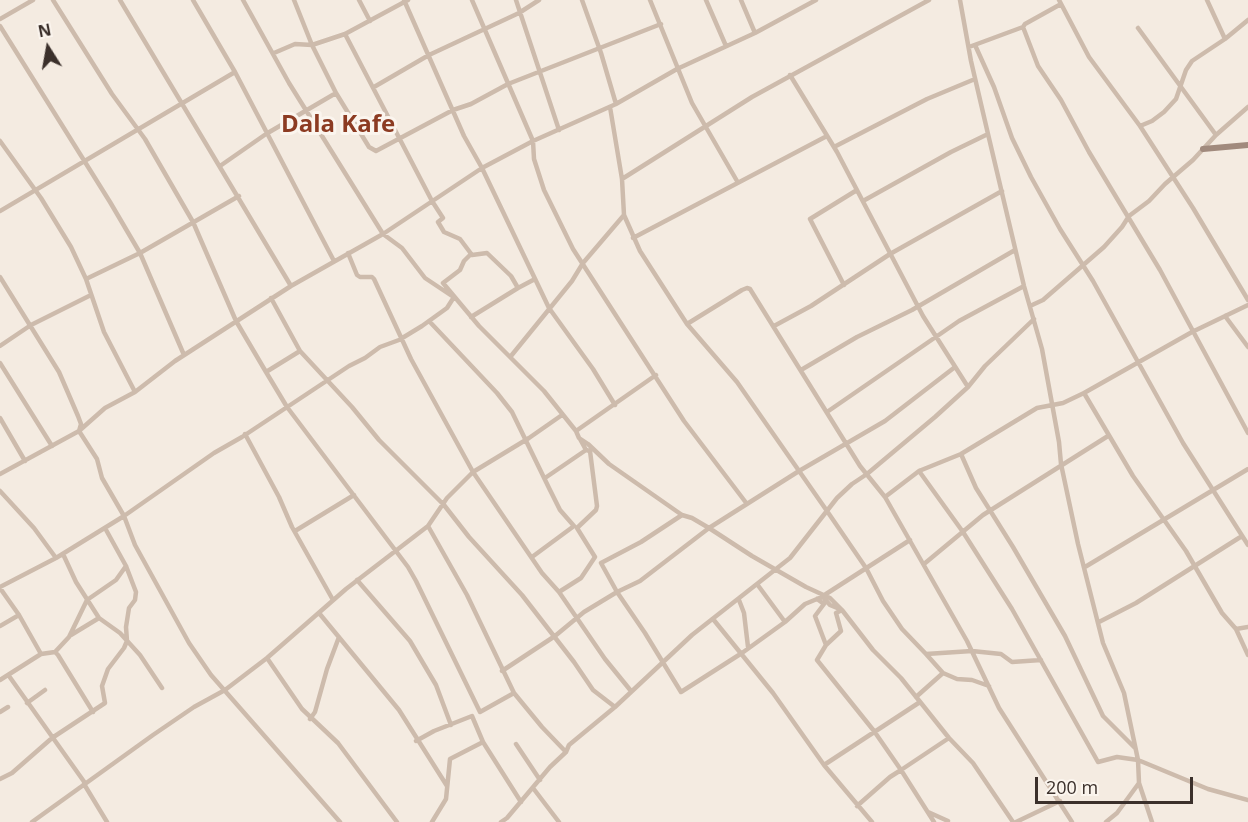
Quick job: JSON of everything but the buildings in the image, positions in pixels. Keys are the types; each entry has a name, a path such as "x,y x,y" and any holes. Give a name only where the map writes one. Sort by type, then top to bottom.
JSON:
{"street":[{"path":"0,18 33,0"},
{"path":"53,0 112,94 138,129 193,222 236,321 287,407 416,581 480,712"},
{"path":"120,0 291,286"},
{"path":"193,0 235,72 334,261"},
{"path":"243,0 307,111 383,234 402,248 425,279 454,297"},
{"path":"294,0 312,45 336,93 371,150 376,151 508,84 600,50 661,24"},
{"path":"360,0 370,21"},
{"path":"472,0 533,141 534,159 544,190 573,249 684,421 747,504"},
{"path":"516,0 559,130"},
{"path":"374,87 429,55 519,13 539,0"},
{"path":"582,0 616,104"},
{"path":"650,0 692,103 738,182"},
{"path":"706,0 726,46"},
{"path":"741,0 755,33"},
{"path":"0,474 79,431 105,408 135,392 184,355 271,298 383,234 482,168 533,141 616,104 677,69 755,33 816,0"},
{"path":"622,179 790,75 850,45 929,0"},
{"path":"960,0 975,79 1015,250 1042,349 1061,464 1085,567 1103,644 1124,693 1138,760 1139,783 1152,822"},
{"path":"1208,0 1225,39"},
{"path":"274,53 295,44 312,45 345,34 405,1 464,136 482,168 549,308 593,369 615,405"},
{"path":"969,47 1023,27 1060,2 1089,57 1140,126 1248,300"},
{"path":"1140,126 1164,112 1176,99 1186,70 1192,61 1248,20"},
{"path":"0,26 140,253 184,355"},
{"path":"1023,27 1038,66 1061,100 1089,152 1160,270 1248,433"},
{"path":"1138,28 1216,135"},
{"path":"345,34 443,218 438,222 444,232 460,239 471,254"},
{"path":"975,45 1030,177 1083,265 1183,443 1248,545"},
{"path":"0,211 235,72"},
{"path":"790,75 834,147 918,306 968,387"},
{"path":"834,147 927,99 975,79"},
{"path":"220,166 266,134 336,93"},
{"path":"610,107 622,179 624,215 633,238 687,324 737,382 866,568 883,601 902,629 943,673 957,680 972,680 988,686"},
{"path":"1030,306 1043,300 1104,247 1128,216 1149,201 1248,107"},
{"path":"863,201 943,156 988,134"},
{"path":"633,238 827,136"},
{"path":"0,141 36,191 71,247 86,279 104,332 135,392"},
{"path":"1203,149 1248,145"},
{"path":"844,285 810,219 857,190"},
{"path":"774,326 844,285 890,254 1002,191"},
{"path":"86,279 140,253 239,196"},
{"path":"511,356 572,281 583,263 624,215"},
{"path":"801,370 1015,250"},
{"path":"348,253 357,275 374,279 422,379 473,472 542,573 559,592 575,618 631,691"},
{"path":"518,288 511,276 487,253 471,254 464,261 460,270 443,283 471,317 544,391 576,431 586,450 590,451 597,506 594,512 577,528 595,557"},
{"path":"0,278 31,324 65,384 81,424 79,431"},
{"path":"471,317 535,279"},
{"path":"827,412 959,321 1024,286"},
{"path":"687,324 747,288 750,289 867,474 885,497 972,651 999,708 1072,822"},
{"path":"0,346 31,324 91,295"},
{"path":"41,654 0,587 63,554 124,516 183,474 328,380 380,347 402,338 429,321 447,308 454,297"},
{"path":"271,298 300,351 386,447 444,505 469,537 522,595 555,636 593,690 615,707"},
{"path":"885,497 919,471 961,454 1037,408 1063,403 1084,393 1192,332 1248,305"},
{"path":"1226,316 1248,346"},
{"path":"501,822 566,752 569,745 713,619 790,558 827,511 852,484 867,474 968,387 985,366 1034,320"},
{"path":"429,321 512,412 560,510 595,557"},
{"path":"266,372 300,351"},
{"path":"0,363 52,446"},
{"path":"502,671 555,636 575,618 617,592 640,581 709,528 799,471 885,421 955,367"},
{"path":"576,431 656,375"},
{"path":"1084,393 1108,436 1195,567 1222,613 1236,629 1248,655"},
{"path":"32,822 194,707 225,690 267,658 357,580 428,526 447,498 473,472 562,415"},
{"path":"0,418 25,461"},
{"path":"79,431 98,459 102,478 124,516 135,545 189,642 211,675 339,822"},
{"path":"245,434 333,600"},
{"path":"924,564 990,510 1108,436"},
{"path":"579,438 609,464 682,515 692,518 806,587 826,594 980,772 1015,822 1059,801"},
{"path":"545,478 586,450"},
{"path":"961,454 976,488 1065,636 1103,716 1135,748"},
{"path":"1085,567 1248,469"},
{"path":"919,471 963,532 1012,609 1098,762 1117,757 1138,760 1208,789 1248,800"},
{"path":"0,491 34,528 56,558"},
{"path":"295,531 354,495"},
{"path":"682,515 641,542 601,563 681,692 742,653 785,622 805,604 822,597 830,605 842,610"},
{"path":"428,526 466,595 514,693 542,728 566,752"},
{"path":"532,556 574,526"},
{"path":"0,779 12,772 52,738 105,702 102,686 104,678 127,641 126,627 129,608 135,600 135,592 126,566 105,528"},
{"path":"1099,622 1136,603 1242,536"},
{"path":"826,594 910,540"},
{"path":"63,554 99,618 120,633 141,655 162,688"},
{"path":"559,592 581,578 595,557"},
{"path":"69,637 87,600 116,580 126,566"},
{"path":"357,580 410,641 435,685 451,725"},
{"path":"757,584 785,622"},
{"path":"817,598 825,604 815,616 826,645"},
{"path":"739,600 744,613 748,647"},
{"path":"842,610 836,613 840,631 826,645 817,660 874,731 934,822"},
{"path":"319,613 399,711 416,741 447,786"},
{"path":"0,626 19,615"},
{"path":"0,680 41,654 55,652 69,637 99,618"},
{"path":"713,619 742,653 824,765 872,822"},
{"path":"1236,629 1248,627"},
{"path":"310,718 315,712 339,637"},
{"path":"926,654 972,651 1001,654 1012,662 1041,660"},
{"path":"55,652 93,712"},
{"path":"267,658 310,718 338,743 397,822"},
{"path":"824,765 918,699 943,673"},
{"path":"9,676 84,784 106,822"},
{"path":"27,703 45,690"},
{"path":"416,741 434,731 472,717 514,693"},
{"path":"0,712 8,707"},
{"path":"472,717 483,742 521,802"},
{"path":"857,806 890,777 950,738"},
{"path":"432,822 446,800 450,759 483,742"},
{"path":"516,744 540,780"},
{"path":"1106,822 1117,813 1139,783"},
{"path":"533,788 559,822"},
{"path":"928,812 948,820"}],"district":[{"name":"Dala Kafe","path":"338,125"}]}
